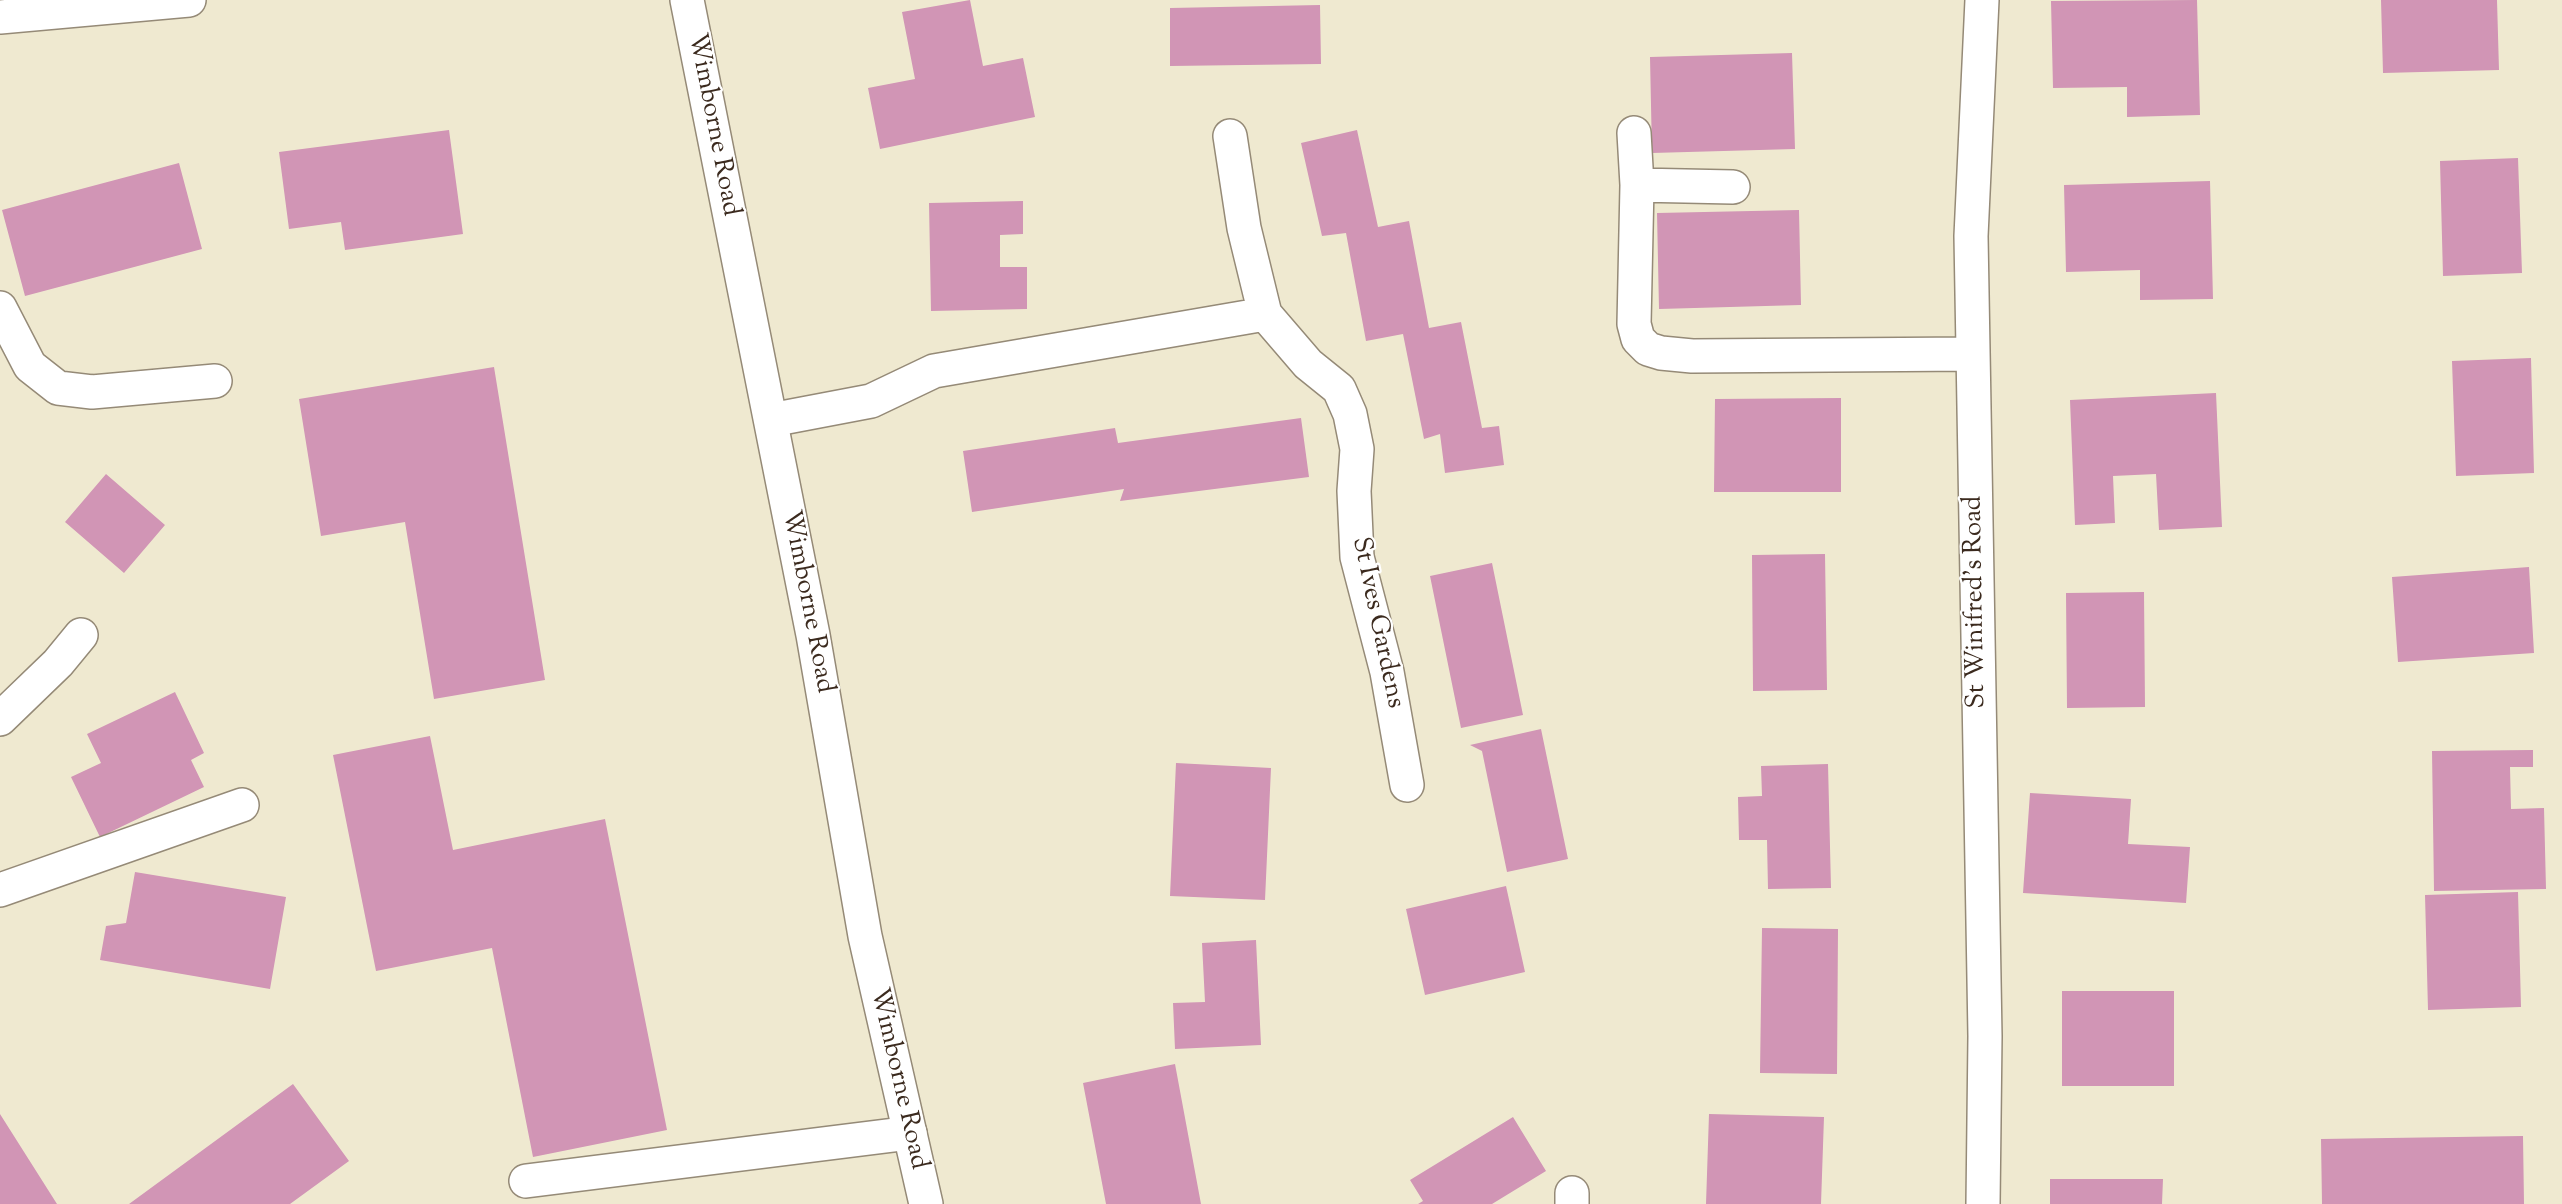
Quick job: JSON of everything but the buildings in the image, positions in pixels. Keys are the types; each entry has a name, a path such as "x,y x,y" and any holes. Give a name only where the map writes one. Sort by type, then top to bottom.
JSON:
{"street":[{"path":"0,17 189,0"},
{"name":"Wimborne Road","path":"687,0 813,635 865,936 926,1204"},
{"name":"St Winifred's Road","path":"1983,0 1971,236 1985,1036 1983,1204"},
{"path":"1634,133 1637,185 1634,324 1638,339 1648,349 1661,353 1692,356 1972,354"},
{"name":"St Ives Gardens","path":"1230,136 1244,228 1265,314 1308,364 1339,389 1350,414 1357,449 1354,491 1357,556 1387,672 1407,785"},
{"path":"1637,185 1733,187"},
{"path":"0,308 30,366 58,388 92,392 215,381"},
{"path":"771,420 871,401 934,371 1265,314"},
{"path":"0,719 58,663 81,635"},
{"path":"0,890 242,805"},
{"path":"526,1181 910,1133"}]}
